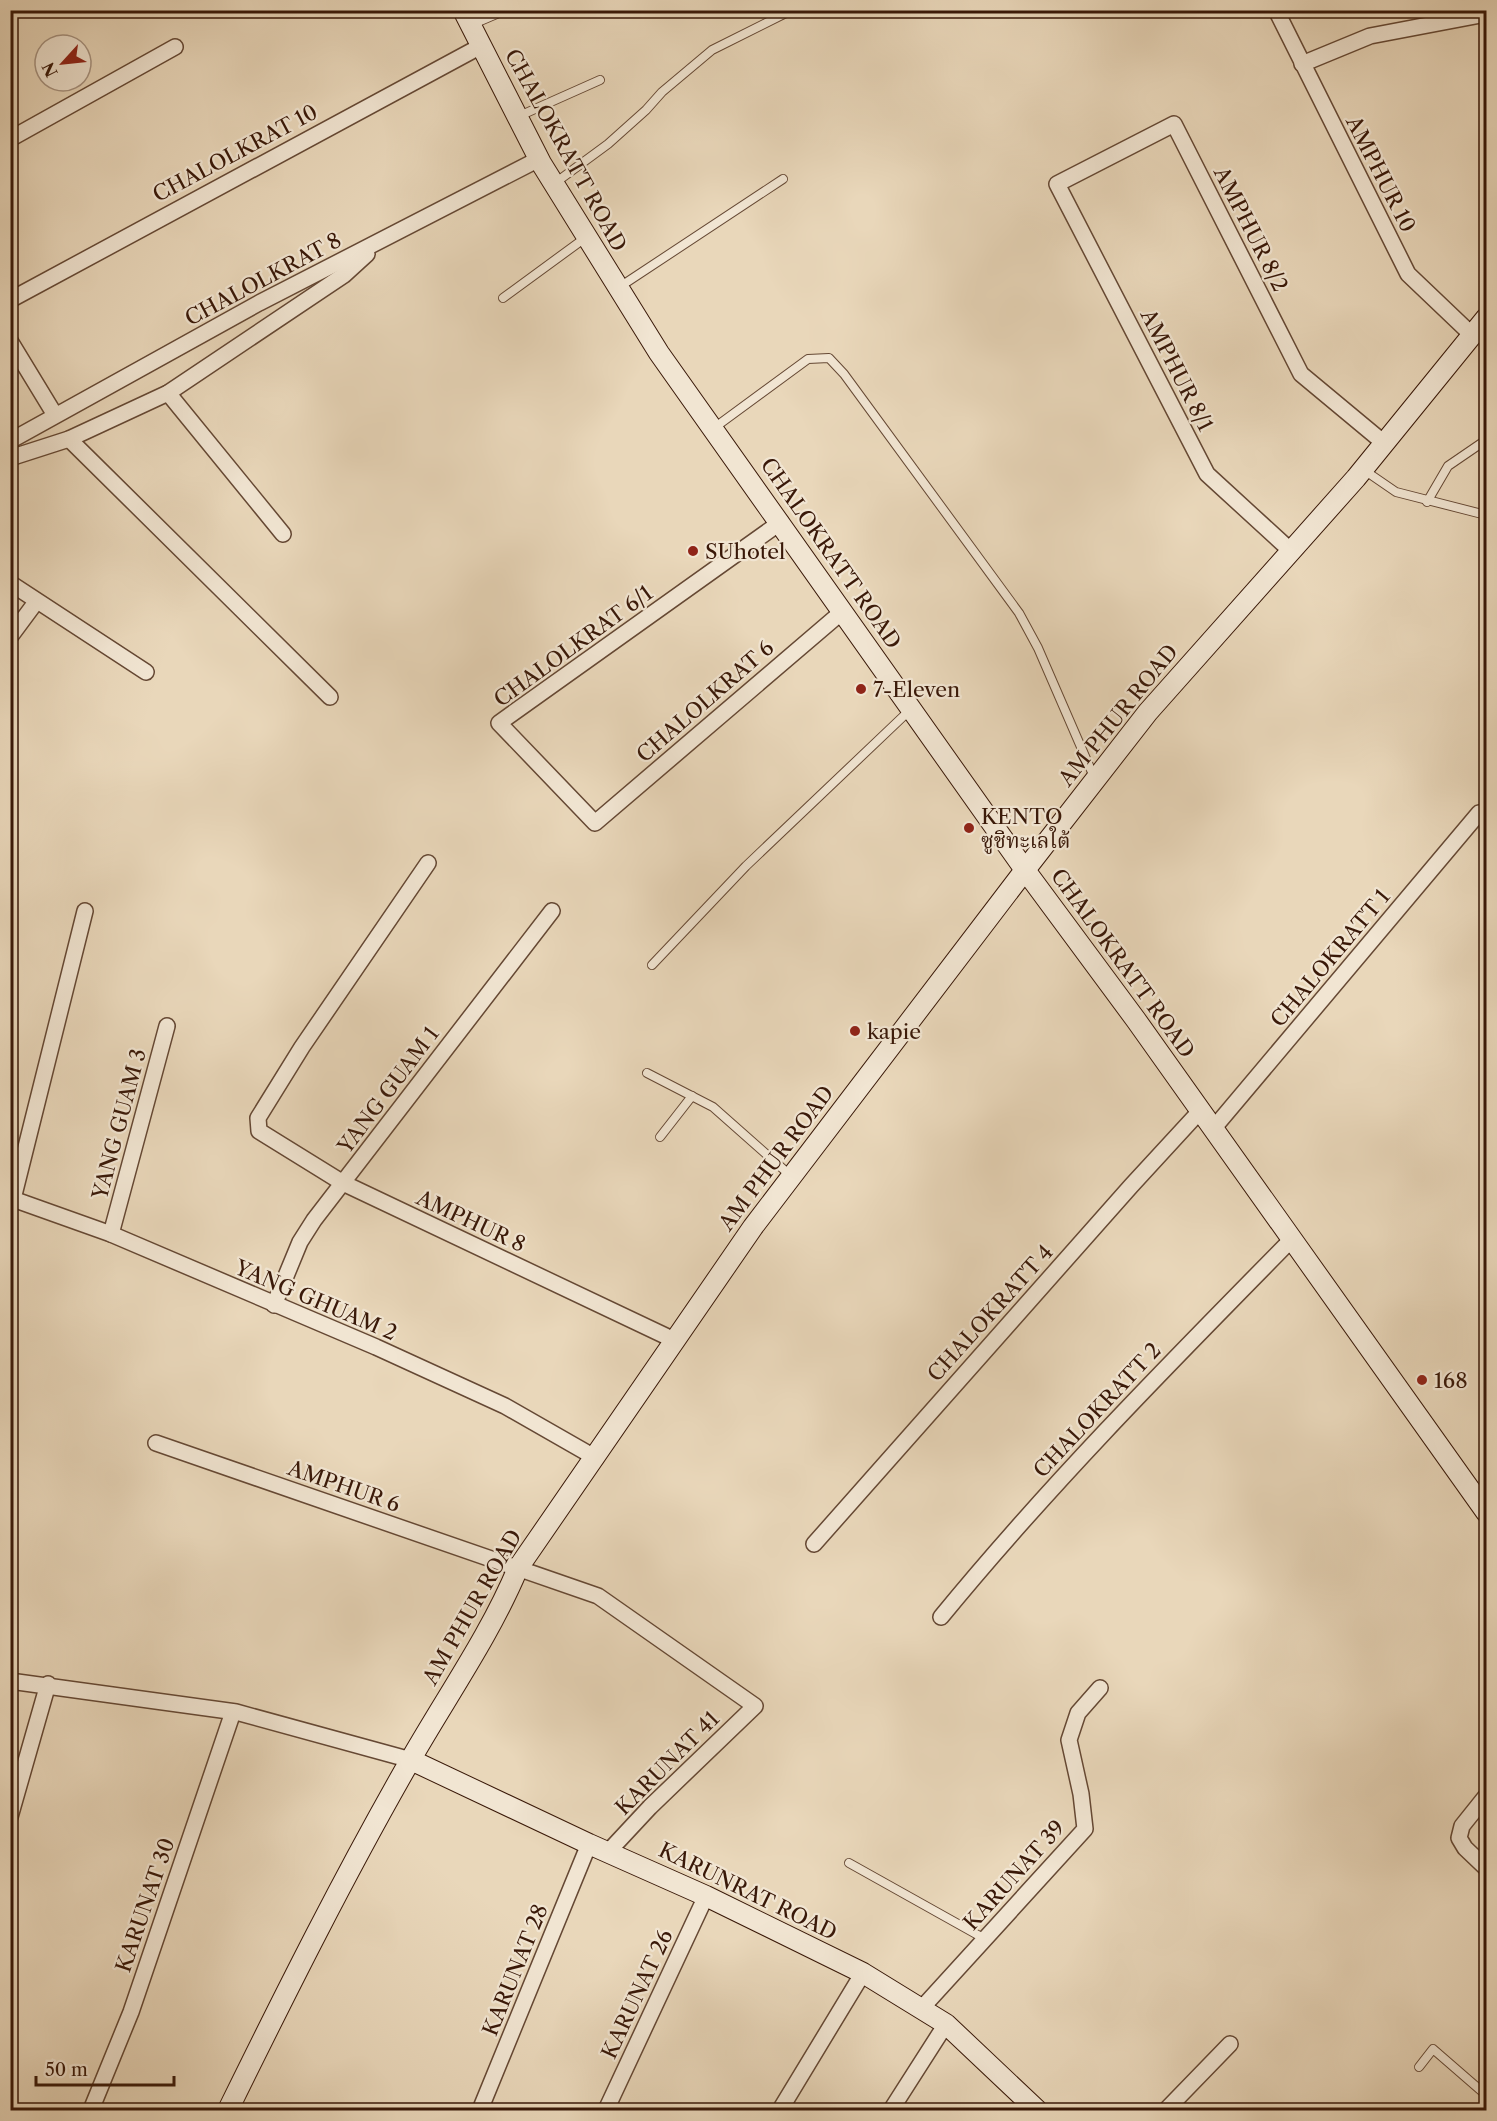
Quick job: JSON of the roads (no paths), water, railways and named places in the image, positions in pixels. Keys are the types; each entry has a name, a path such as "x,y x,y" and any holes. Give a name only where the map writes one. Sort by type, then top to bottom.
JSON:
{"street":[{"name":"AMPHUR 10","path":"1278,14 1408,274 1472,335"},
{"path":"1302,64 1370,36 1486,14"},
{"name":"CHALOKRATT ROAD","path":"467,18 516,118 617,288 1025,870 1136,1020 1485,1507"},
{"name":"CHALOLKRAT 10","path":"10,300 481,46"},
{"path":"10,139 176,47"},
{"name":"AMPHUR 8/2","path":"1057,184 1174,124 1301,374 1384,443"},
{"name":"CHALOLKRAT 8","path":"10,441 259,303 539,159"},
{"name":"AMPHUR 8/1","path":"1057,184 1207,474 1291,551"},
{"path":"10,458 69,439 168,393 344,274 384,238"},
{"name":"AM PHUR ROAD","path":"228,2110 304,1954 411,1760 504,1601 518,1568 596,1458 674,1340 792,1176 1148,712 1363,470 1486,318"},
{"path":"10,341 55,415"},
{"path":"168,393 283,534"},
{"path":"69,439 330,697"},
{"name":"CHALOLKRAT 6/1","path":"595,824 499,723 781,522"},
{"path":"10,584 146,672"},
{"path":"10,637 36,602"},
{"name":"CHALOLKRAT 6","path":"595,824 843,611"},
{"name":"CHALOKRATT 1","path":"1213,1129 1479,813"},
{"name":"AMPHUR 8","path":"428,862 302,1047 258,1118 257,1128 266,1137 343,1183 674,1340"},
{"name":"YANG GUAM 1","path":"274,1305 300,1242 552,910"},
{"path":"12,1199 84,911"},
{"name":"YANG GUAM 3","path":"111,1234 167,1026"},
{"name":"CHALOKRATT 4","path":"813,1544 1123,1194 1200,1112"},
{"name":"YANG GHUAM 2","path":"12,1199 111,1234 376,1347 505,1406 596,1458"},
{"name":"CHALOKRATT 2","path":"941,1617 1005,1538 1184,1348 1292,1239"},
{"name":"AMPHUR 6","path":"156,1443 607,1601 755,1706"},
{"path":"10,1681 48,1684 233,1712 411,1760"},
{"path":"10,1817 48,1684"},
{"name":"KARUNAT 39","path":"921,2009 1085,1828 1081,1794 1069,1740 1078,1713 1100,1688"},
{"name":"KARUNAT 41","path":"609,1851 650,1807 755,1706"},
{"name":"KARUNAT 30","path":"91,2110 131,2012 233,1712"},
{"name":"KARUNRAT ROAD","path":"411,1760 706,1896 863,1973 946,2025 1036,2110"},
{"path":"1486,1796 1462,1826 1459,1838 1465,1848 1486,1868"},
{"name":"KARUNAT 28","path":"480,2110 589,1844"},
{"name":"KARUNAT 26","path":"606,2110 706,1896"},
{"path":"780,2110 863,1973"},
{"path":"891,2110 946,2025"},
{"path":"1166,2110 1230,2044"}],"lane":[{"path":"467,18 506,10"},
{"path":"554,184 608,144 646,110 670,84 712,50 792,10"},
{"path":"516,118 600,80"},
{"path":"617,288 783,179"},
{"path":"503,298 586,237"},
{"path":"714,428 808,358 825,356 834,363 1015,606 1038,648 1095,780"},
{"path":"1427,502 1448,466 1486,440"},
{"path":"1363,470 1396,492 1427,502 1486,515"},
{"path":"652,965 746,866 912,708"},
{"path":"647,1072 713,1107 792,1176"},
{"path":"660,1137 692,1096"},
{"path":"849,1863 985,1939"},
{"path":"1419,2067 1433,2049 1486,2096"}],"place":[{"name":"SUhotel","path":"693,551"},
{"name":"7-Eleven","path":"861,689"},
{"name":"KENTO ซูชิทะเลใต้","path":"969,828"},
{"name":"kapie","path":"855,1031"},
{"name":"168","path":"1422,1380"}]}
